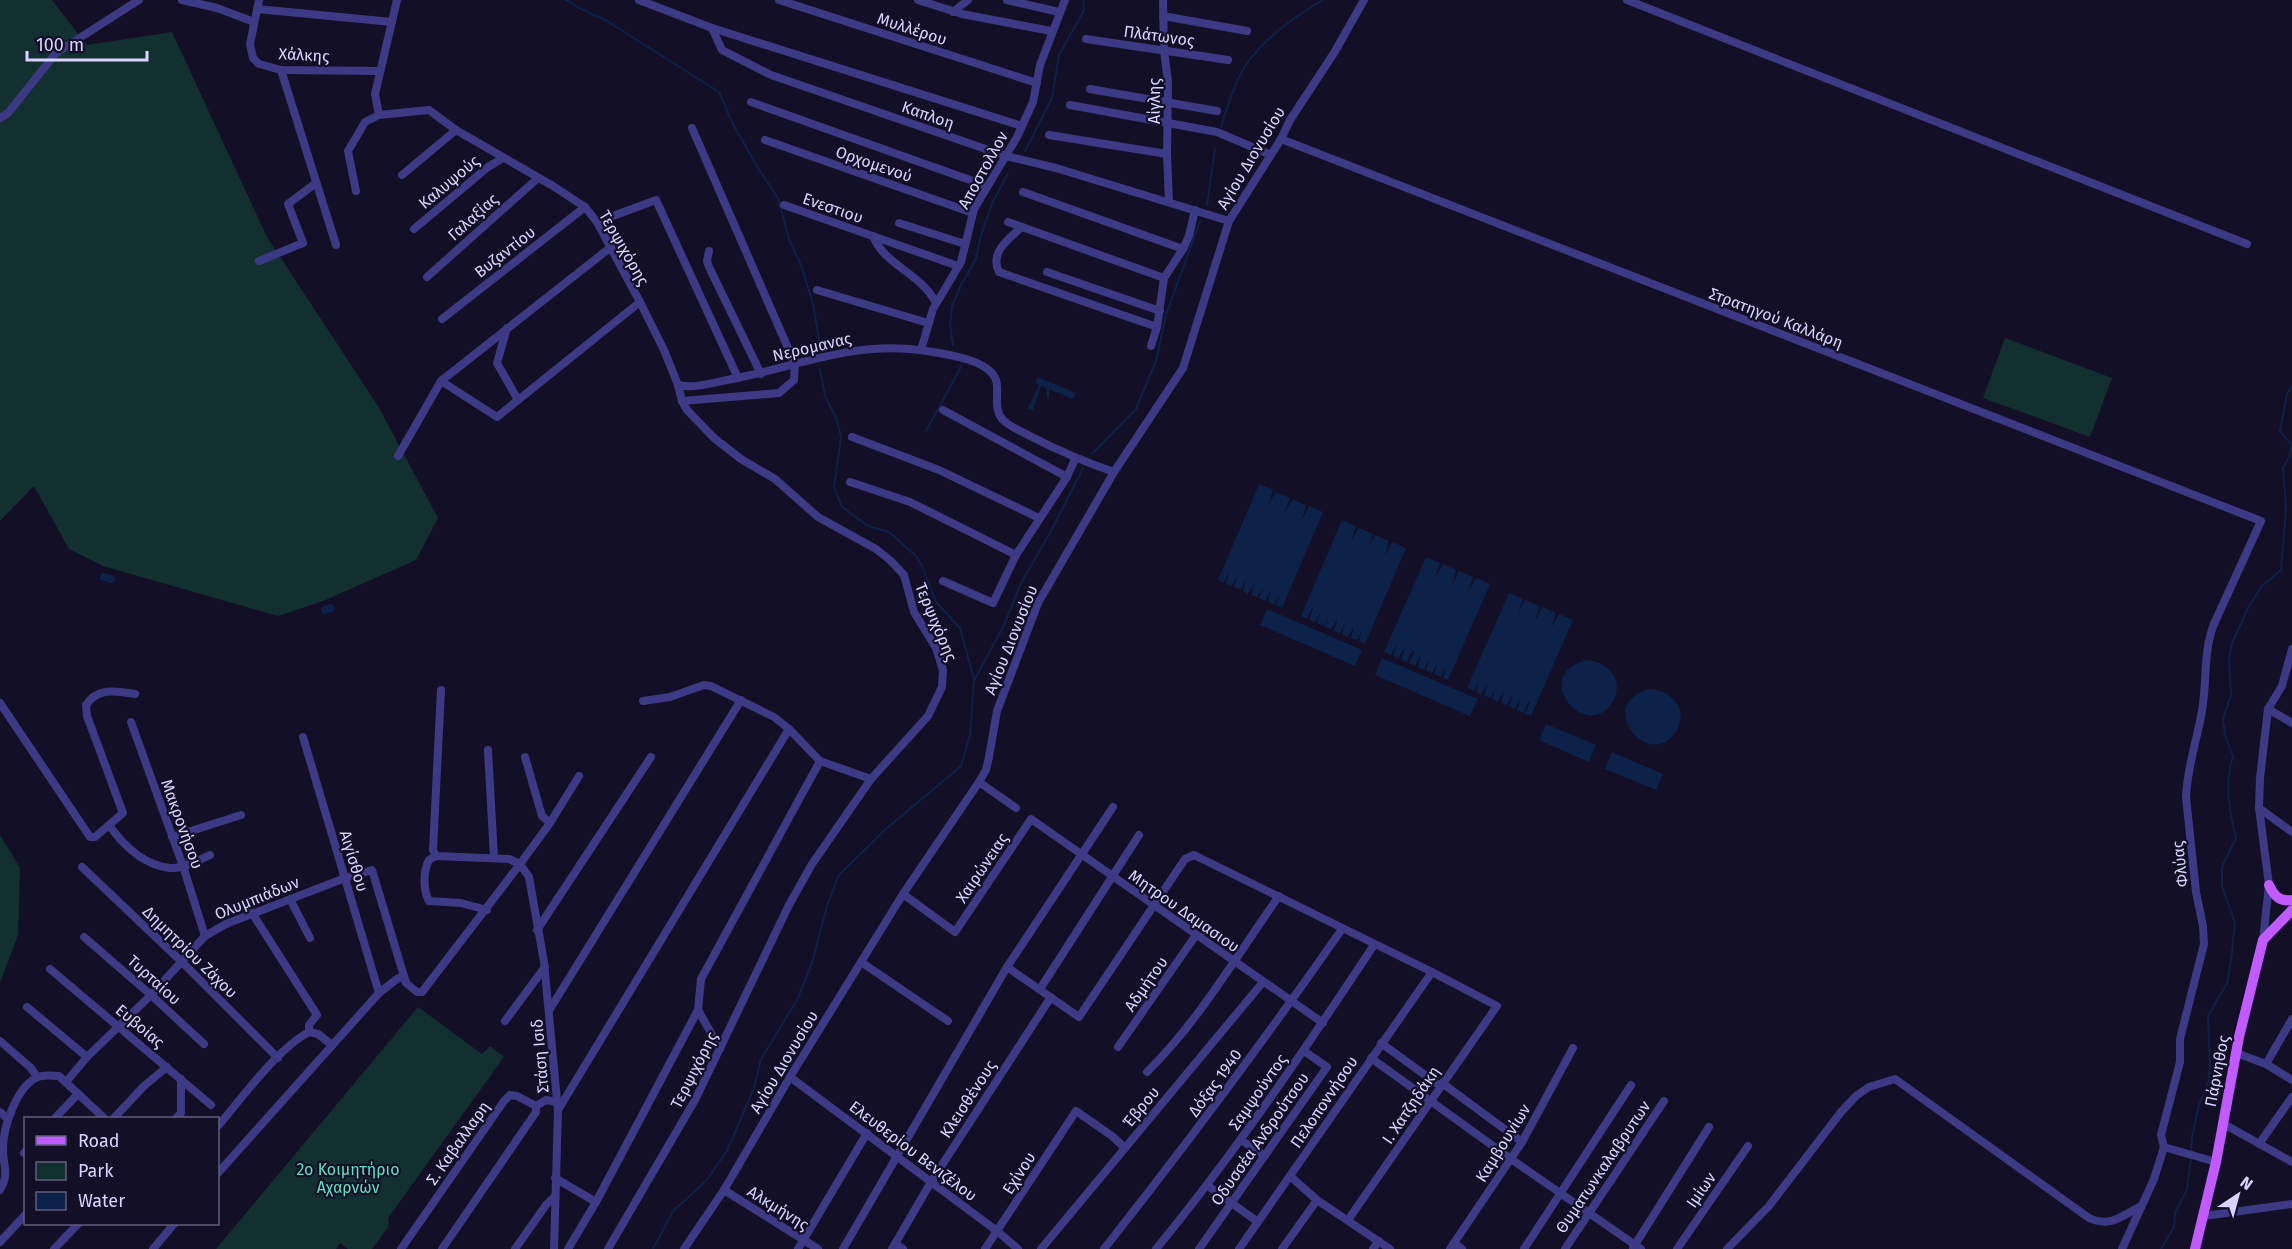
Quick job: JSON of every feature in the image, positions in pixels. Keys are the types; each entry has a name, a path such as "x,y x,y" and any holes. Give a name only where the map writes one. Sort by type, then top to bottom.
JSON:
{"main road":[{"path":"2269,885 2273,894 2280,899 2292,900"},
{"path":"2263,940 2292,910"},
{"name":"Πάρνηθος","path":"2195,1249 2204,1216 2212,1160 2263,940"}],"street":[{"path":"0,118 8,113 56,53 139,0"},
{"path":"182,0 217,8 254,22"},
{"name":"Χάλκης","path":"259,0 250,44 253,58 259,64 281,70 379,71"},
{"path":"356,191 348,151 365,122 379,115 375,94 397,0"},
{"name":"Μυλλέρου","path":"779,0 1037,83"},
{"path":"918,0 954,12 1052,31"},
{"path":"954,12 968,0"},
{"path":"1007,0 1059,12"},
{"name":"Αποστολλον","path":"921,350 936,303 958,266 973,213 1006,156 1033,102 1052,31 1065,0"},
{"name":"Αίγλης","path":"1163,0 1164,50 1168,82 1169,202"},
{"name":"Αγίου Διονυσίου","path":"684,1249 724,1190 790,1077 903,894 986,770 997,711 1038,603 1113,472 1184,368 1229,221 1281,139 1290,120 1334,53 1364,0"},
{"path":"1627,0 2247,244"},
{"path":"644,1 712,28 1022,126"},
{"path":"256,9 392,22"},
{"path":"1163,16 1247,31"},
{"name":"Καπλοη","path":"712,28 722,51 771,75 1006,156 1056,168 1229,221"},
{"name":"Πλάτωνος","path":"1086,39 1228,60"},
{"path":"281,70 336,245"},
{"path":"1090,89 1217,111"},
{"path":"751,102 987,186"},
{"path":"1070,105 1217,132 1271,155"},
{"name":"Τερψιχόρης","path":"379,115 429,110 456,130 585,207 597,222 640,302 664,350 682,401 698,423 741,459 775,479 818,517 876,549 891,561 903,575 914,612 941,658 942,687 928,716 872,779 828,839 806,875 673,1139 608,1249"},
{"path":"682,401 779,393 794,380 795,364 692,128"},
{"path":"402,175 456,130"},
{"path":"1049,135 1167,154"},
{"name":"Στρατηγού Καλλάρη","path":"1281,139 2261,521"},
{"name":"Ορχομενού","path":"765,140 973,213"},
{"name":"Καλυψούς","path":"414,229 488,167 503,158"},
{"name":"Γαλαξίας","path":"427,277 538,178"},
{"path":"260,261 303,243 288,204 316,183"},
{"path":"1023,192 1183,249"},
{"path":"597,222 656,200 738,378"},
{"name":"Ενεστιου","path":"784,205 958,266"},
{"name":"Βυζαντίου","path":"442,319 585,207"},
{"path":"1151,346 1157,327 1164,278 1189,236 1195,210"},
{"path":"1008,222 1164,278"},
{"path":"898,223 964,244"},
{"path":"1022,227 999,251 996,260 999,272 1157,327"},
{"name":"Ενεστιου","path":"873,236 880,249 925,285 936,303"},
{"path":"398,456 441,381 611,247"},
{"path":"709,251 707,261 709,267 761,374"},
{"path":"1047,272 1160,311"},
{"path":"817,290 928,323"},
{"path":"441,381 497,417 640,302"},
{"path":"507,328 497,363 518,400"},
{"name":"Νερομανας","path":"678,385 693,386 761,374 854,350 921,350 985,366 995,376 997,409 1004,421 1075,459 1113,472"},
{"path":"944,410 1067,477"},
{"path":"852,437 939,470 1039,518"},
{"path":"943,581 993,603 1016,555 1067,477 1075,459"},
{"path":"850,482 910,502 1016,555"},
{"name":"Φλύας","path":"2122,1249 2154,1179 2164,1147 2161,1135 2180,1062 2180,1039 2204,944 2196,892 2187,782 2203,709 2211,632 2261,521"},
{"path":"2263,940 2269,885 2259,808 2268,709 2282,686 2291,661 2292,649"},
{"path":"643,701 670,697 704,685 741,699 774,717 820,761 872,779"},
{"path":"436,856 434,850 441,690"},
{"path":"0,703 90,837 95,837 123,813 87,716 86,705 91,696 98,693 135,694"},
{"path":"549,1010 741,699"},
{"path":"2268,709 2292,723"},
{"name":"Μακρονήσου","path":"131,722 183,866 205,936"},
{"path":"442,1249 536,1112 537,1106 546,1100 557,1106 789,729"},
{"name":"Αιγίσθου","path":"303,737 379,993"},
{"path":"488,750 494,858"},
{"path":"525,757 542,816 550,823"},
{"path":"537,930 651,757"},
{"path":"568,1249 596,1202 698,1010 701,979 820,761"},
{"path":"219,1172 379,993 397,978 404,976 411,988 422,992 487,910 550,823 579,776"},
{"path":"979,782 1016,808"},
{"path":"843,1249 1007,967 1113,807"},
{"path":"2259,808 2292,832"},
{"path":"172,837 241,815"},
{"name":"Χαιρώνειας","path":"903,894 955,932 1031,819"},
{"name":"Μητρου Δαμασιου","path":"1031,819 1323,1023"},
{"path":"109,825 131,851 150,862 171,868 183,866 210,855"},
{"path":"1040,989 1139,835"},
{"path":"1007,967 1079,1017 1185,859 1191,855 1432,972"},
{"path":"487,910 461,903 429,901 425,873 429,860 436,856 494,858 509,859 520,864"},
{"name":"Στάση Ισιδ","path":"520,864 529,877 545,967 549,1010 557,1106 554,1249"},
{"name":"Δημητρίου Ζάχου","path":"82,867 278,1058"},
{"name":"Ολυμπιάδων","path":"66,1082 87,1057 151,995 205,936 252,913 345,878 372,870 404,976"},
{"path":"1147,1072 1179,1037 1279,896"},
{"path":"290,899 310,938"},
{"path":"252,913 317,1015 309,1025 309,1032"},
{"name":"Δόξας 1940","path":"1104,1249 1174,1160 1342,929"},
{"name":"Αδμήτου","path":"1118,1047 1196,935"},
{"name":"Τυρταίου","path":"84,937 204,1044"},
{"name":"Σαμψούντος","path":"1156,1249 1208,1186 1241,1140 1304,1051 1374,945"},
{"path":"861,962 948,1021"},
{"path":"505,1020 545,967"},
{"name":"Ευβοίας","path":"50,969 211,1104"},
{"name":"Ι. Χατζηδάκη","path":"1348,1220 1497,1006 1432,972"},
{"name":"Πελοποννήσου","path":"1239,1249 1432,972"},
{"name":"Έβρου","path":"1041,1249 1263,982"},
{"name":"Κλεισθένους","path":"894,1247 931,1182 1051,997"},
{"path":"27,1007 87,1057"},
{"path":"698,1010 720,1049"},
{"path":"2266,1064 2292,1019"},
{"path":"219,1125 278,1058 300,1037 309,1032 318,1034 332,1046"},
{"path":"0,1041 31,1068 37,1077"},
{"path":"1381,1043 1522,1142"},
{"name":"Καμβουνίων","path":"1452,1246 1522,1142 1573,1048"},
{"name":"Οδυσσέα Ανδρούτσου","path":"1199,1249 1327,1067 1304,1051"},
{"path":"2236,1053 2266,1064 2292,1080"},
{"path":"1371,1058 1589,1212 1636,1248 1709,1128"},
{"path":"116,1117 144,1086 167,1067"},
{"path":"0,1189 7,1176 3,1151 8,1119 25,1086 37,1077 59,1076 102,1117"},
{"name":"Ελευθερίου Βενιζέλου","path":"790,1077 998,1230 1018,1249"},
{"path":"178,1117 181,1113 181,1079"},
{"path":"1727,1249 1769,1206 1841,1112 1856,1096 1869,1087 1895,1079 2089,1218 2103,1223 2112,1221 2141,1206"},
{"path":"1524,1249 1631,1085"},
{"path":"57,1117 78,1094"},
{"name":"Σ. Καβαλλαρη","path":"401,1249 504,1101 510,1095 517,1096 537,1106"},
{"path":"2259,1144 2292,1097"},
{"name":"Θυματωνκαλαβρυτων","path":"1565,1249 1664,1101"},
{"name":"Εχίνου","path":"985,1249 1076,1111 1125,1148"},
{"path":"0,1112 8,1119"},
{"path":"2222,1123 2292,1162"},
{"path":"798,1249 867,1133"},
{"path":"1241,1140 1264,1156"},
{"name":"Ιμίων","path":"1677,1249 1748,1146"},
{"path":"2164,1147 2212,1160"},
{"path":"1290,1176 1317,1200 1390,1249"},
{"path":"555,1178 596,1202"},
{"path":"1208,1186 1258,1222"},
{"name":"Αλκμήνης","path":"724,1190 818,1249"},
{"path":"515,1249 555,1196"},
{"path":"1282,1249 1317,1200"},
{"path":"2204,1216 2292,1204"},
{"path":"0,1242 24,1216"},
{"path":"54,1249 77,1225"},
{"path":"153,1249 173,1225"},
{"path":"1373,1249 1379,1241"},
{"path":"1452,1246 1462,1249"},
{"path":"894,1247 903,1249"}],"green space":[{"path":"0,0 52,0 87,45 172,32 267,237 378,406 438,518 416,560 323,601 278,616 103,566 69,549 34,486 0,521"},
{"path":"2005,338 2112,378 2090,437 1983,398"},
{"path":"0,835 20,868 18,935 0,983"},
{"name":"2ο Κοιμητήριο Αχαρνών","path":"418,1007 482,1054 490,1046 504,1057 388,1218 389,1226 372,1249 348,1249 340,1243 336,1249 216,1249"}],"water":[{"path":"1038,377 1076,393 1073,399 1041,386 1033,410 1028,408 1039,385 1035,383"},
{"path":"1259,484 1273,490 1268,505 1276,492 1290,498 1285,512 1293,499 1306,505 1302,520 1309,506 1323,512 1282,608 1276,605 1280,594 1274,605 1268,602 1271,590 1265,601 1259,598 1264,587 1257,597 1251,595 1255,582 1248,594 1243,591 1246,579 1241,590 1234,587 1238,575 1232,586 1226,584 1229,572 1224,583 1218,580"},
{"path":"1342,520 1356,526 1351,541 1359,528 1373,534 1368,548 1375,535 1389,541 1385,556 1392,542 1406,548 1365,644 1359,641 1362,629 1357,640 1351,638 1354,626 1348,637 1342,634 1345,622 1340,633 1334,631 1338,618 1331,629 1325,627 1329,615 1324,626 1317,623 1321,611 1315,622 1309,620 1313,608 1307,619 1301,616"},
{"path":"1426,557 1440,563 1435,578 1443,564 1456,570 1452,585 1459,571 1473,577 1468,592 1476,578 1490,584 1448,680 1443,678 1446,666 1441,677 1434,674 1438,662 1432,673 1426,670 1429,658 1424,670 1418,667 1421,654 1415,666 1409,663 1414,652 1412,651 1407,662 1401,660 1405,647 1398,659 1393,656 1397,644 1391,655 1384,652"},
{"path":"1509,593 1523,599 1518,613 1525,600 1539,606 1535,621 1542,607 1556,613 1551,628 1559,614 1573,620 1531,716 1525,714 1530,702 1524,713 1517,710 1521,698 1515,709 1509,706 1513,695 1507,705 1501,703 1504,690 1498,702 1492,699 1496,687 1490,698 1484,695 1488,683 1481,694 1476,692 1479,680 1474,691 1467,688"},
{"path":"1267,609 1362,650 1355,666 1260,625"},
{"path":"1382,658 1478,699 1470,716 1375,675"},
{"path":"1586,660 1594,661 1607,668 1617,685 1613,701 1602,713 1590,715 1578,712 1568,703 1562,692 1562,679 1569,668"},
{"path":"1649,689 1657,690 1670,697 1681,714 1677,730 1666,742 1654,745 1642,741 1632,732 1626,721 1626,709 1633,697"},
{"path":"1546,724 1596,745 1589,762 1539,740"},
{"path":"1612,752 1663,774 1656,790 1605,769"}],"waterway":[{"path":"566,0 607,21 719,92 733,124 778,198 789,239 802,268 813,304 820,346"},
{"path":"1025,151 1052,98 1059,55 1084,10 1083,0"},
{"path":"1221,127 1237,82 1251,58 1284,26 1323,0"},
{"path":"1207,205 1215,148"},
{"path":"953,345 950,325 952,306 976,259 981,235 992,204 1008,173"},
{"path":"1092,454 1136,409 1156,361 1166,315 1200,221"},
{"path":"926,431 962,365"},
{"path":"820,369 825,396 836,418 841,437 834,487 842,507 868,526 889,532 916,556 936,602 960,628 974,679"},
{"path":"2191,1153 2192,1137 2199,1105 2208,1082 2210,1066 2208,1016 2227,983 2235,923 2222,886 2222,867 2236,838 2228,797 2233,757 2225,735 2223,719 2231,695 2229,659 2232,643 2249,606 2262,586 2281,570 2286,508 2283,468 2292,445 2280,431 2287,394 2292,386"},
{"path":"1048,388 1048,397"},
{"path":"653,1249 673,1211 706,1181 727,1151 754,1088 761,1059 797,1000 812,963 827,906 839,875 887,828 961,766 970,735 974,681 1004,625 1021,583 1083,468"},
{"path":"104,577 111,579"},
{"path":"325,610 331,608"},
{"path":"2161,1249 2174,1227 2175,1213 2187,1190 2191,1158"}]}
